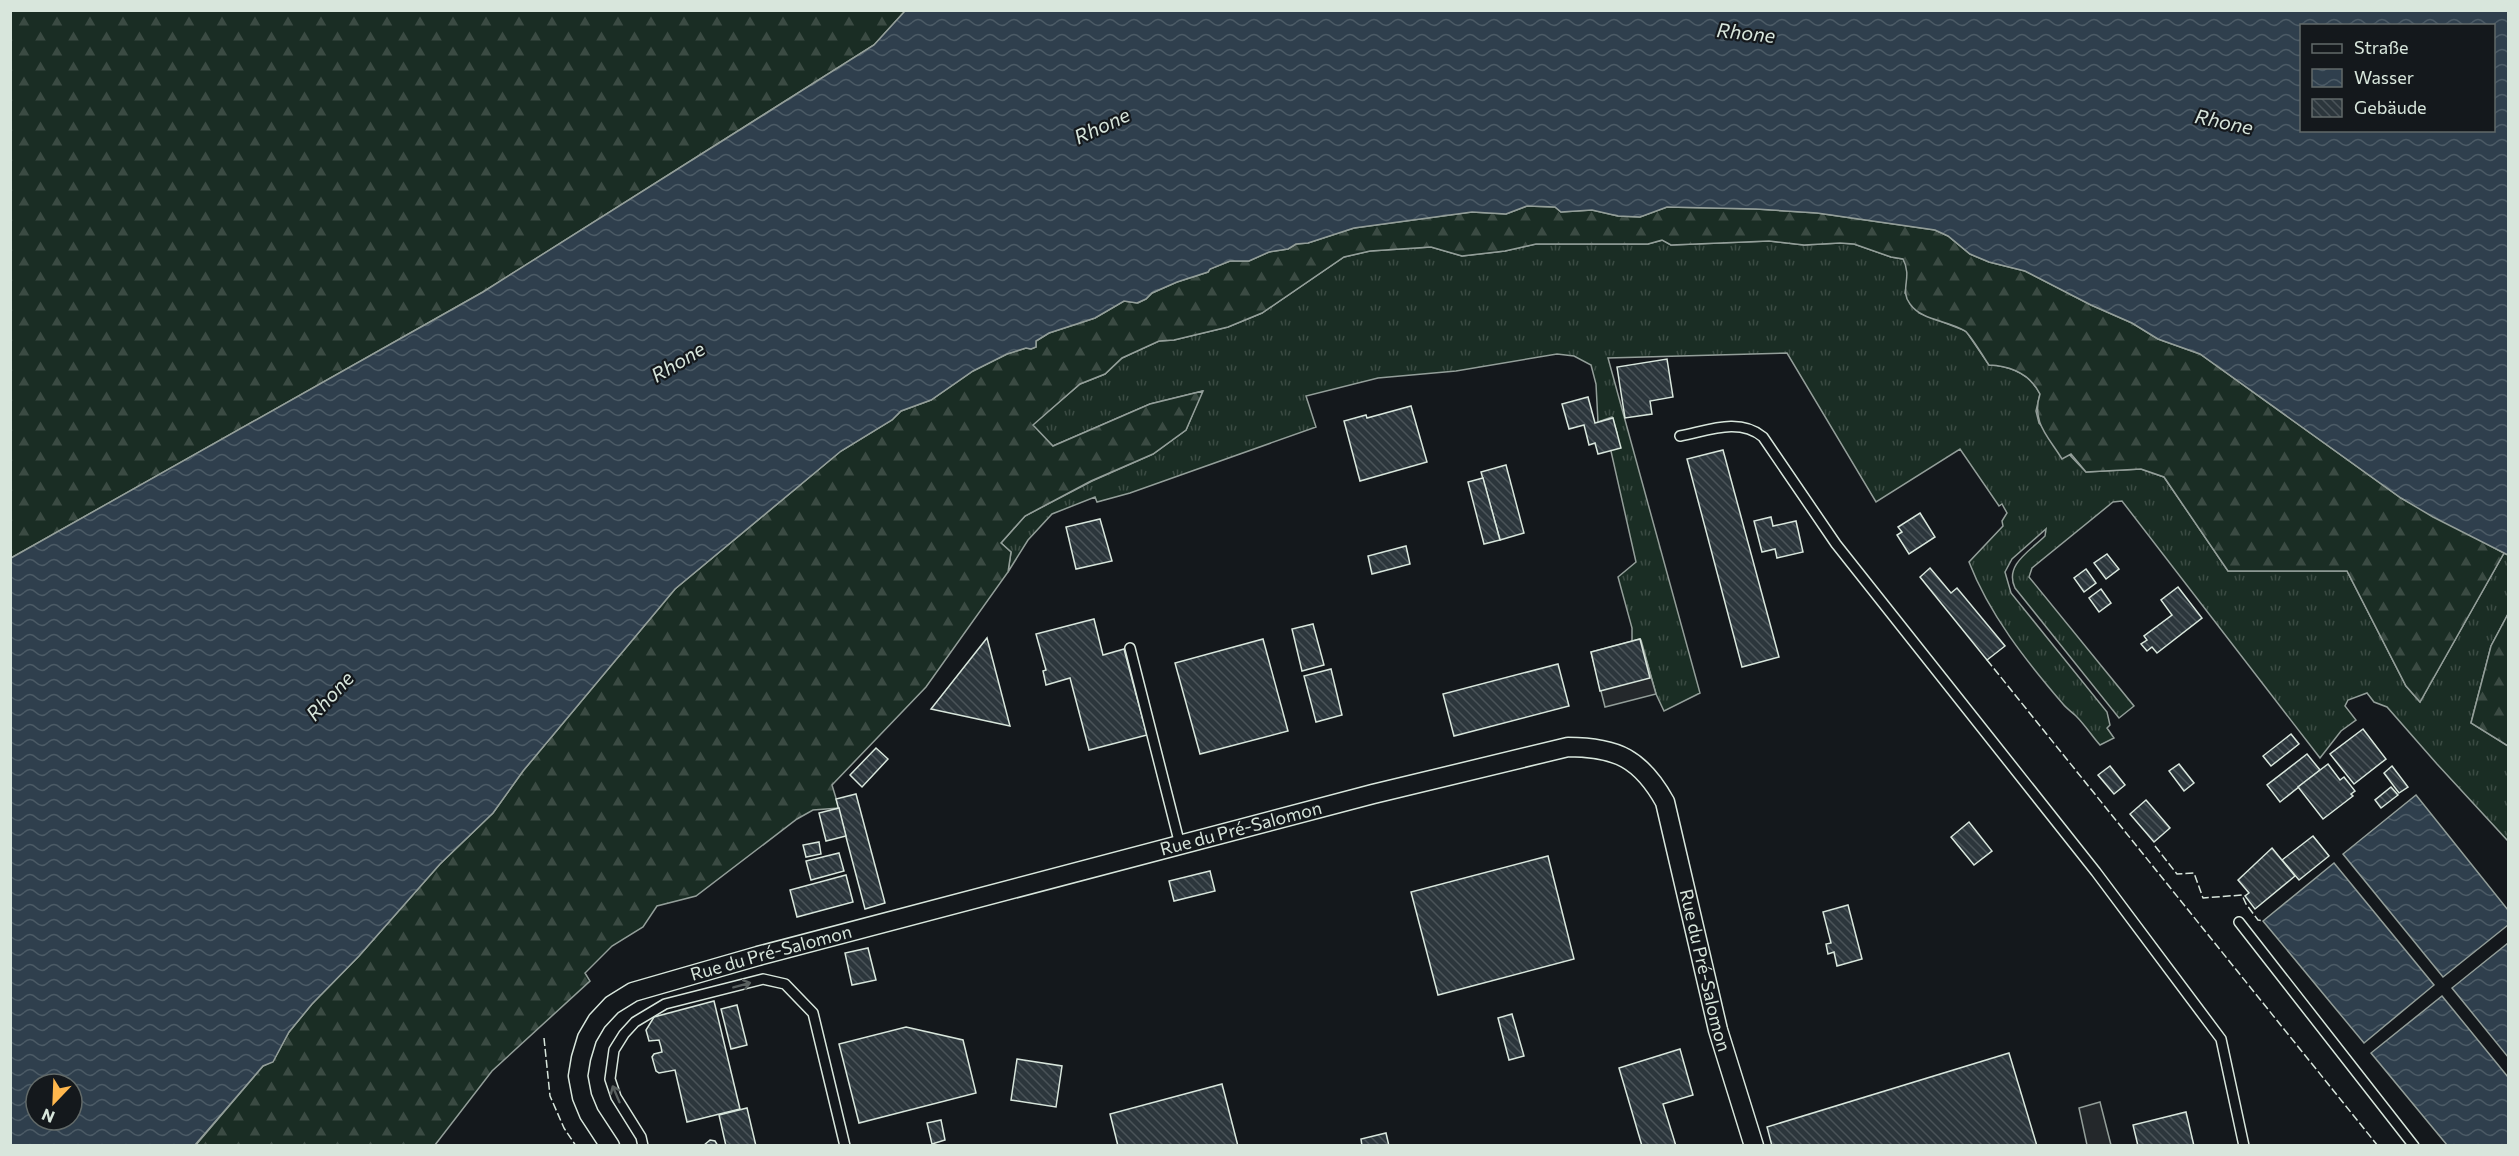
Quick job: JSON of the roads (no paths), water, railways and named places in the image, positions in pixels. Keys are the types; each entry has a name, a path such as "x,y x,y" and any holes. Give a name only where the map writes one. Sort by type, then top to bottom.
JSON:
{"street":[{"name":"Rue du Pré-Salomon","path":"610,1146 582,1097 578,1077 587,1038 597,1020 612,1005 633,992 673,979 1180,845 1548,750 1568,747 1597,747 1627,759 1644,771 1665,802 1718,1030 1754,1146"}],"lane":[{"path":"1680,436 1736,425 1756,431 1768,444 1836,544 2096,872 2221,1039 2244,1146"},
{"path":"1130,648 1180,845"},
{"path":"2239,922 2414,1146"},
{"path":"643,1146 641,1137 616,1097 610,1079 614,1050 624,1034 635,1022 665,1004 763,980 785,984 813,1012 845,1146"}],"water":[{"name":"Rhone","path":"905,11 2508,11 2508,555 2401,498 2200,354 2158,339 2132,323 2025,271 1989,262 1970,254 1948,236 1935,230 1817,213 1756,209 1667,207 1640,217 1618,216 1592,210 1561,212 1555,207 1527,206 1506,214 1472,212 1354,228 1308,243 1296,244 1288,249 1269,252 1249,261 1230,261 1208,272 1152,293 1137,303 1124,301 1095,318 1049,333 1036,341 1036,347 1007,354 973,371 931,400 901,411 892,420 841,451 675,589 523,771 493,813 440,864 359,956 312,1004 289,1032 273,1062 263,1066 195,1145 11,1145 11,558 483,292 874,45"},
{"path":"2416,795 2508,910 2508,925 2443,977 2343,854"},
{"path":"2334,863 2434,985 2364,1043 2263,921"},
{"path":"2508,943 2508,1057 2452,988"},
{"path":"2442,996 2508,1077 2508,1145 2447,1145 2371,1053"}]}
